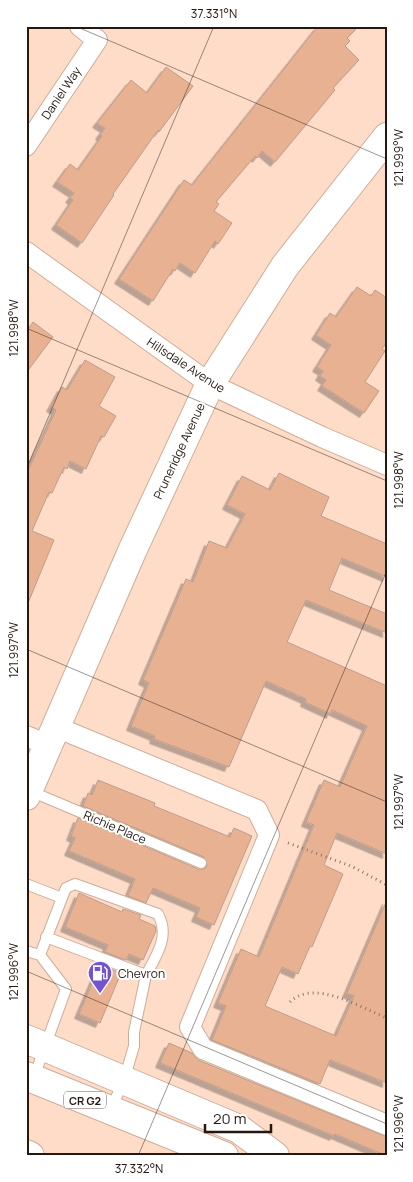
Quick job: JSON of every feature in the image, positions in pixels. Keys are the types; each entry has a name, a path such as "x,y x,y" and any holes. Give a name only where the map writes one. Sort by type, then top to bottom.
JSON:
{"main road":[{"name":"Pruneridge Avenue","path":"28,793 44,736 210,384 285,266 387,137"},
{"path":"36,1043 239,1129 275,1156"},
{"name":"CR G2","path":"30,1077 224,1156"},
{"path":"26,1154 30,1156"}],"street":[{"name":"Daniel Way","path":"26,146 97,40 80,26"},
{"name":"Hillsdale Avenue","path":"26,252 210,384 322,438 387,465"},
{"path":"44,736 257,810 269,835 190,1027 203,1049 387,1125"}],"lane":[{"name":"Richie Place","path":"28,793 201,863"},
{"path":"26,884 62,898"},
{"path":"40,955 66,888 75,884 158,914 164,924 163,941 146,976 134,1032 134,1046 124,1080 111,1110"},
{"path":"46,937 146,976"},
{"path":"26,951 40,955 66,989 36,1043 30,1077"}],"path":[{"path":"269,835 351,866 387,885"},
{"path":"290,1002 298,995 328,994 387,1018"}],"building":[{"path":"318,26 359,26 347,38 350,41 345,46 359,60 333,88 335,90 275,162 262,151 257,158 255,156 216,202 219,204 214,211 232,223 218,244 215,241 195,273 180,263 175,271 173,269 153,301 119,279 184,180 192,185"},
{"path":"166,67 193,86 159,132 158,130 113,194 82,243 56,225 73,200 70,198 74,193 57,182 70,164 78,170 102,136 100,135 105,128 97,123 131,80 147,93"},
{"path":"357,287 371,296 375,290 387,298 387,342 382,349 385,351 365,382 379,391 364,413 322,386 326,380 320,376 323,371 317,367 331,345 316,335 330,313 336,317"},
{"path":"33,322 53,337 26,373 26,332"},
{"path":"85,360 115,377 99,406 116,416 104,437 101,436 86,469 70,461 67,469 64,467 52,493 49,492 32,531 54,540 26,608 26,475 56,410 51,407 62,387 67,390"},
{"path":"279,473 329,497 321,516 387,544 387,577 342,558 329,590 387,614 387,633 306,600 287,642 387,686 387,854 337,833 324,865 343,874 312,947 310,946 298,974 282,967 265,1006 336,1036 354,996 347,993 387,900 387,1083 330,1060 320,1084 212,1040 226,1006 218,1003 241,949 259,957 314,825 306,822 324,780 340,787 367,726 332,710 331,714 305,702 306,699 266,681 229,767 154,739 155,736 131,726 149,683 143,680 186,579 193,582 209,541 227,548 245,514 227,505 242,476 270,490"},
{"path":"98,780 155,803 154,806 230,837 234,828 252,836 214,925 196,917 200,908 153,888 146,903 128,896 135,879 69,851 75,838 71,836 78,818 198,869 205,869 207,865 204,857 83,806 88,793 92,795"},
{"path":"79,893 122,912 123,909 141,915 139,919 155,926 156,931 143,960 129,954 126,960 105,952 108,945 65,927"},
{"name":"Chevron","path":"100,965 121,973 100,1023 79,1014"},
{"path":"169,1043 192,1053 198,1060 387,1137 387,1156 335,1134 334,1136 160,1063"}],"place":[{"name":"Chevron","path":"100,994"}]}
